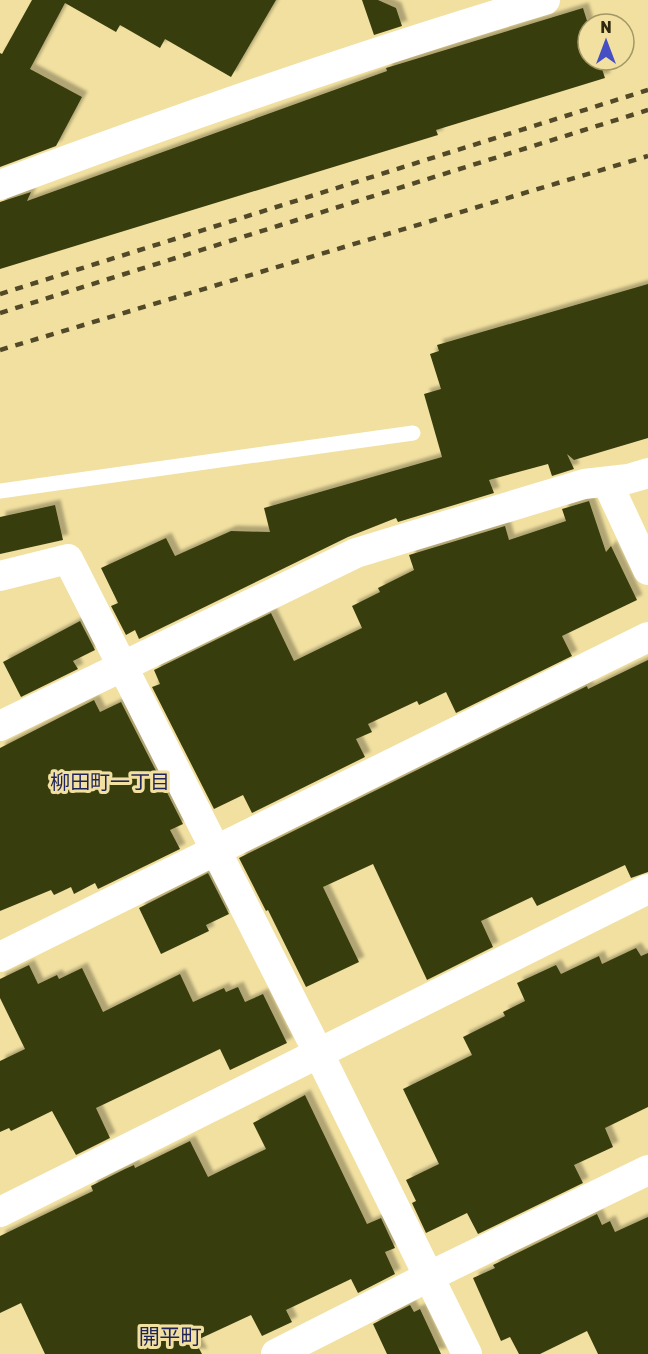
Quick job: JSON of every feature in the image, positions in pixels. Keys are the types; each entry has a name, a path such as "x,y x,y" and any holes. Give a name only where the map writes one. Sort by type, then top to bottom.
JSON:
{"street":[{"path":"0,185 143,132 406,42 545,0"},
{"path":"0,726 356,553 584,484 606,482 648,472"},
{"path":"606,482 648,570"},
{"path":"0,576 69,559 318,1052 467,1354"},
{"path":"0,957 648,637"},
{"path":"0,1212 648,889"},
{"path":"276,1354 428,1276 648,1170"}],"lane":[{"path":"0,491 413,433"}],"building":[{"path":"32,0 276,0 231,77 165,39 160,48 120,25 116,32 65,3 30,69 82,97 56,146 0,167 0,53 2,54"},
{"path":"362,0 378,0 396,8 402,26 374,35"},
{"path":"583,8 584,12 576,12 576,72 603,72 605,78 436,130 438,135 0,269 0,202 31,192 27,201 387,71 386,68"},
{"path":"648,284 648,438 574,460 567,454 574,469 552,476 548,464 489,480 494,493 398,522 396,518 348,537 139,639 135,630 126,635 111,606 118,603 101,568 166,538 175,556 231,531 270,532 264,508 442,457 424,394 441,389 430,354 439,351 437,345"},
{"path":"589,501 606,552 611,546 637,600 562,636 572,656 456,713 446,692 419,705 417,701 368,724 372,732 356,739 365,757 252,813 243,795 214,809 152,687 160,684 154,670 271,613 294,661 362,628 352,606 380,592 378,588 414,570 409,555 505,526 509,540 566,521 562,509"},
{"path":"55,505 63,540 0,554 0,517"},
{"path":"80,621 95,650 73,661 78,669 21,697 3,662"},
{"path":"648,660 648,872 631,878 625,865 537,906 532,897 481,921 493,947 427,980 373,864 323,887 359,962 306,987 239,858 587,686 588,689"},
{"path":"94,700 100,712 121,702 183,824 170,830 180,849 98,889 95,883 74,894 71,887 54,895 51,890 0,911 0,748"},
{"path":"208,873 229,914 206,925 209,931 161,954 139,908"},
{"path":"636,948 641,956 648,953 648,1107 605,1128 613,1147 574,1165 583,1183 478,1234 467,1213 426,1233 412,1203 416,1201 406,1180 439,1164 403,1089 472,1055 463,1037 505,1016 503,1012 525,1001 517,983 556,965 561,974 599,956 602,964"},
{"path":"29,965 38,984 57,975 59,979 82,968 103,1012 180,974 193,1002 224,988 226,992 238,987 245,1002 263,994 287,1043 230,1070 220,1049 96,1108 110,1138 76,1155 52,1111 11,1131 9,1128 0,1132 0,1061 25,1049 0,998 0,979"},
{"path":"305,1095 367,1224 381,1218 395,1248 385,1252 395,1274 358,1293 351,1279 286,1310 292,1322 262,1336 251,1315 195,1341 202,1354 45,1354 21,1303 0,1313 0,1236 93,1191 91,1186 134,1165 135,1168 190,1141 208,1177 266,1149 253,1123"},
{"path":"597,1214 602,1225 610,1221 615,1232 648,1217 648,1354 598,1354 587,1331 540,1354 519,1354 510,1337 501,1341 473,1278 495,1268 493,1265"},
{"path":"410,1305 414,1312 420,1309 441,1354 387,1354 373,1324"}],"railway":[{"path":"0,294 648,90"},
{"path":"0,313 648,110"},
{"path":"0,350 648,156"}],"district":[{"name":"柳田町一丁目","path":"110,782"},
{"name":"開平町","path":"170,1336"}]}
